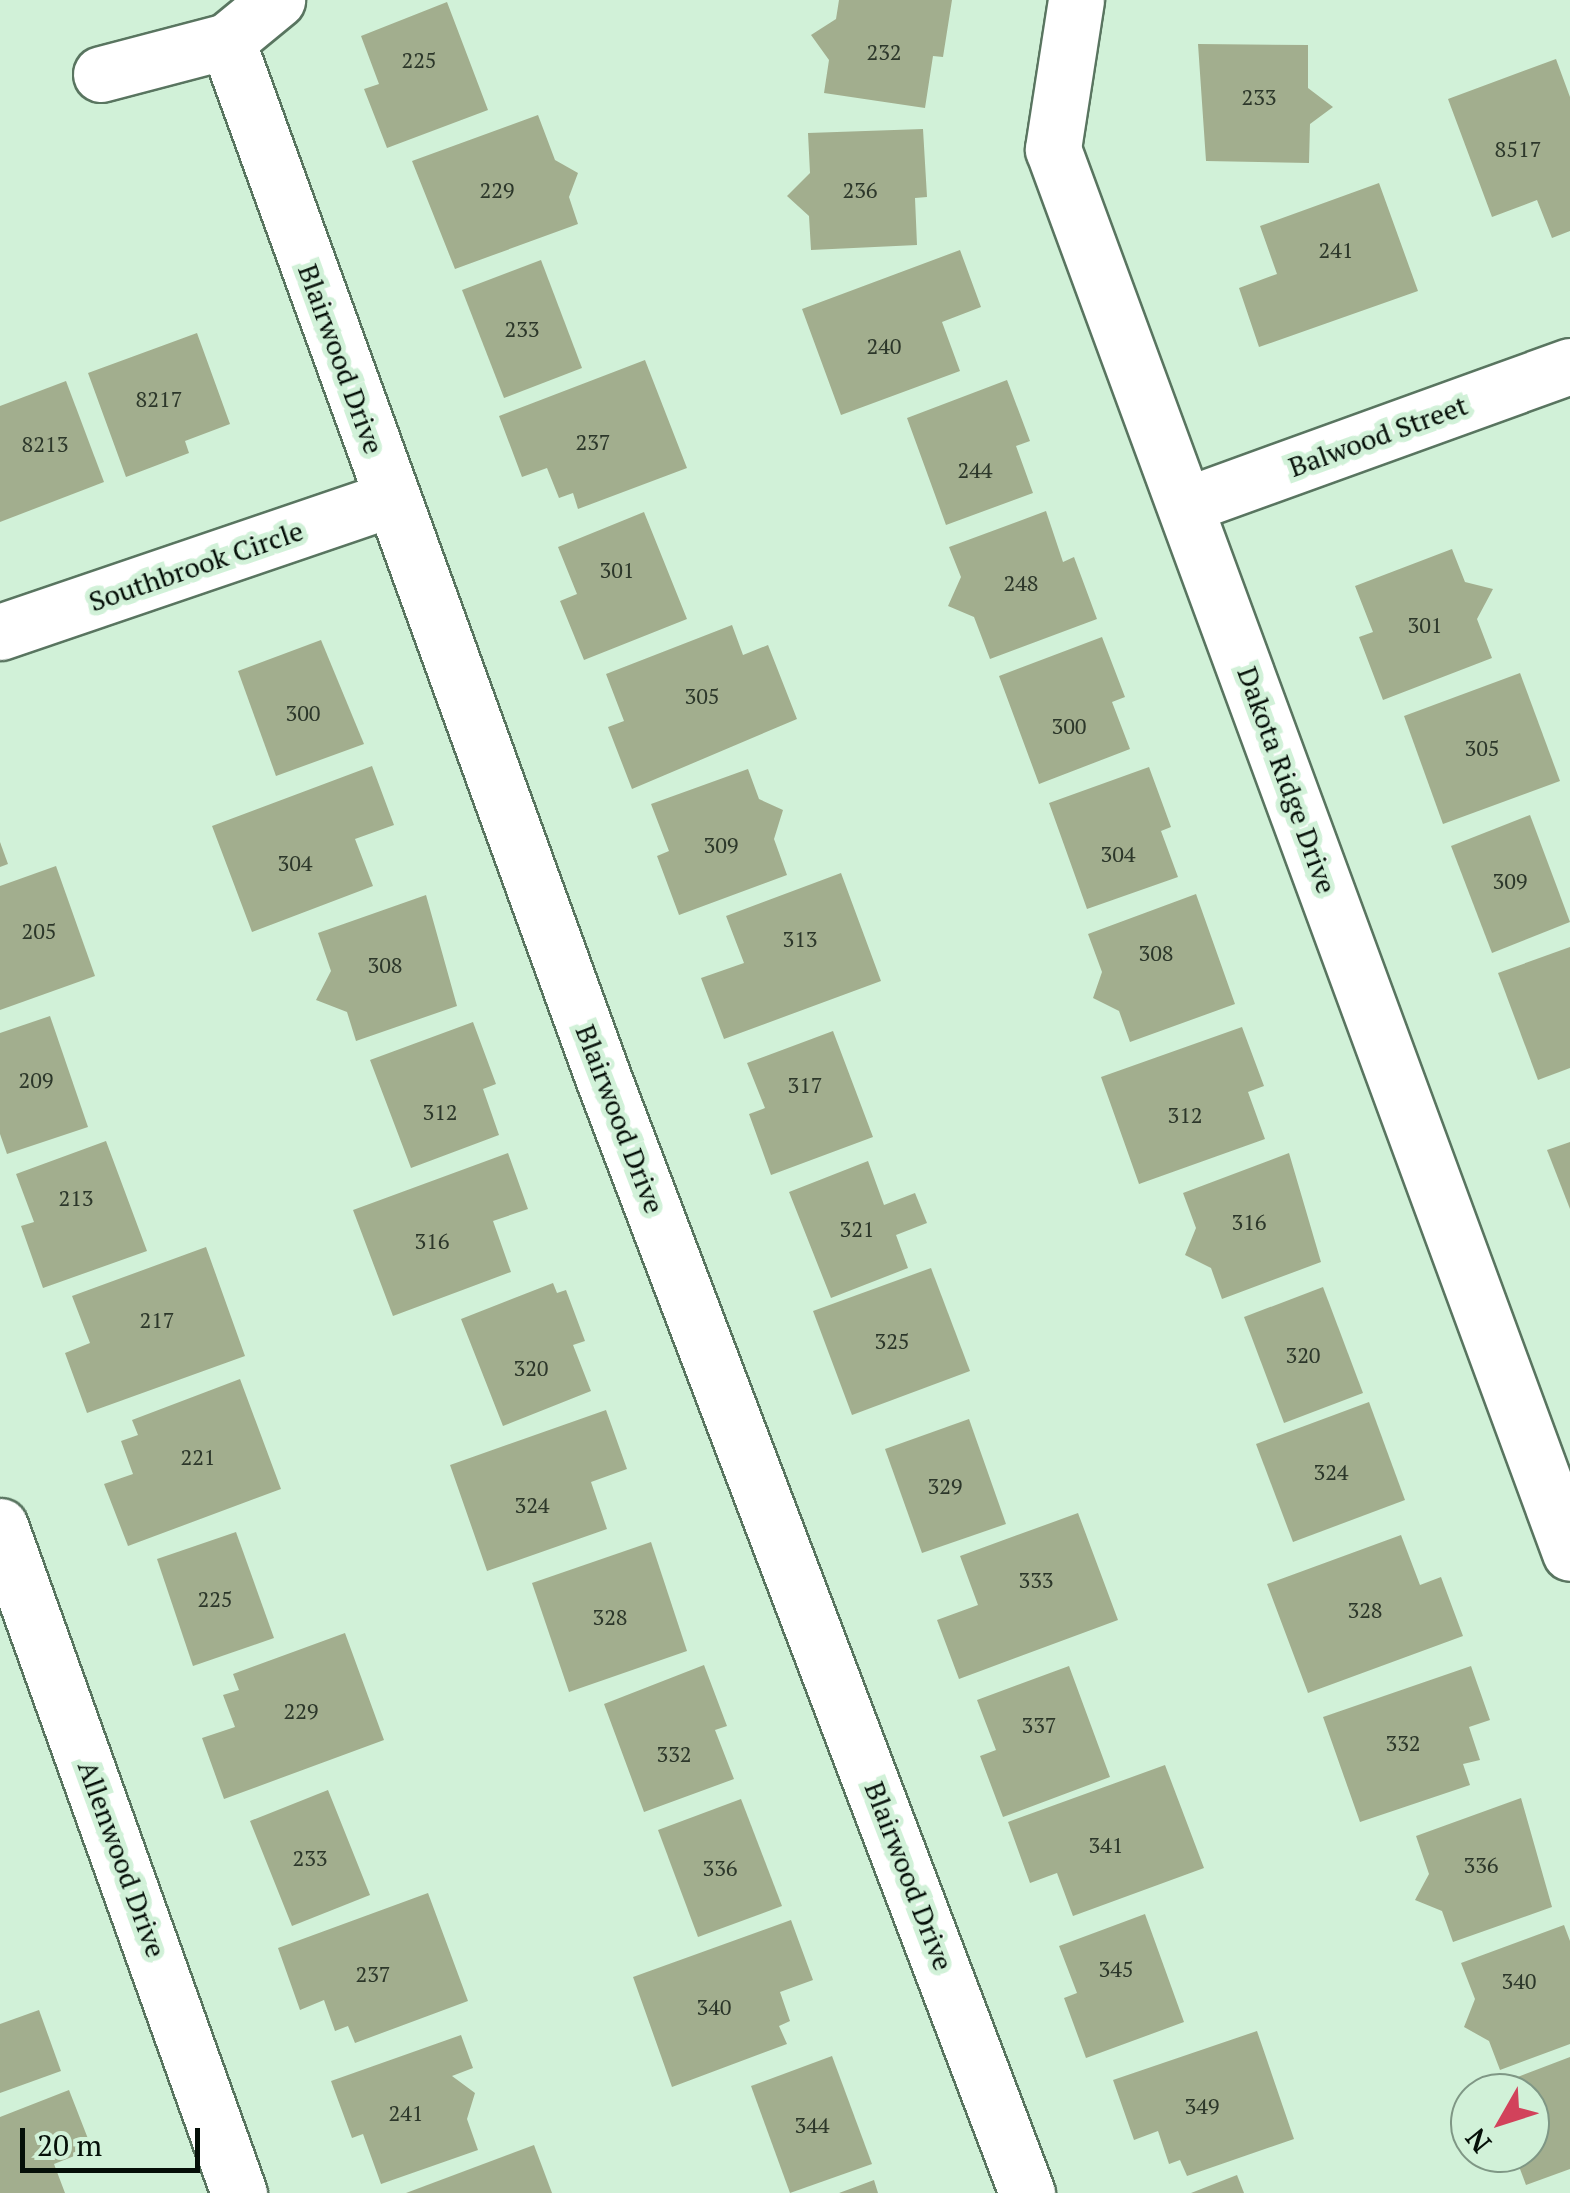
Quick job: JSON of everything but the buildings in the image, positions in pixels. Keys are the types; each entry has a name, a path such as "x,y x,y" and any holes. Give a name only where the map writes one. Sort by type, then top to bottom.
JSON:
{"street":[{"path":"101,74 227,40 278,0"},
{"name":"Dakota Ridge Drive","path":"1076,0 1053,149 1570,1553"},
{"name":"Blairwood Drive","path":"227,40 391,499 1027,2193"},
{"name":"Balwood Street","path":"1186,505 1570,366"},
{"name":"Southbrook Circle","path":"0,632 391,499"},
{"name":"Allenwood Drive","path":"0,1526 239,2193"}]}
